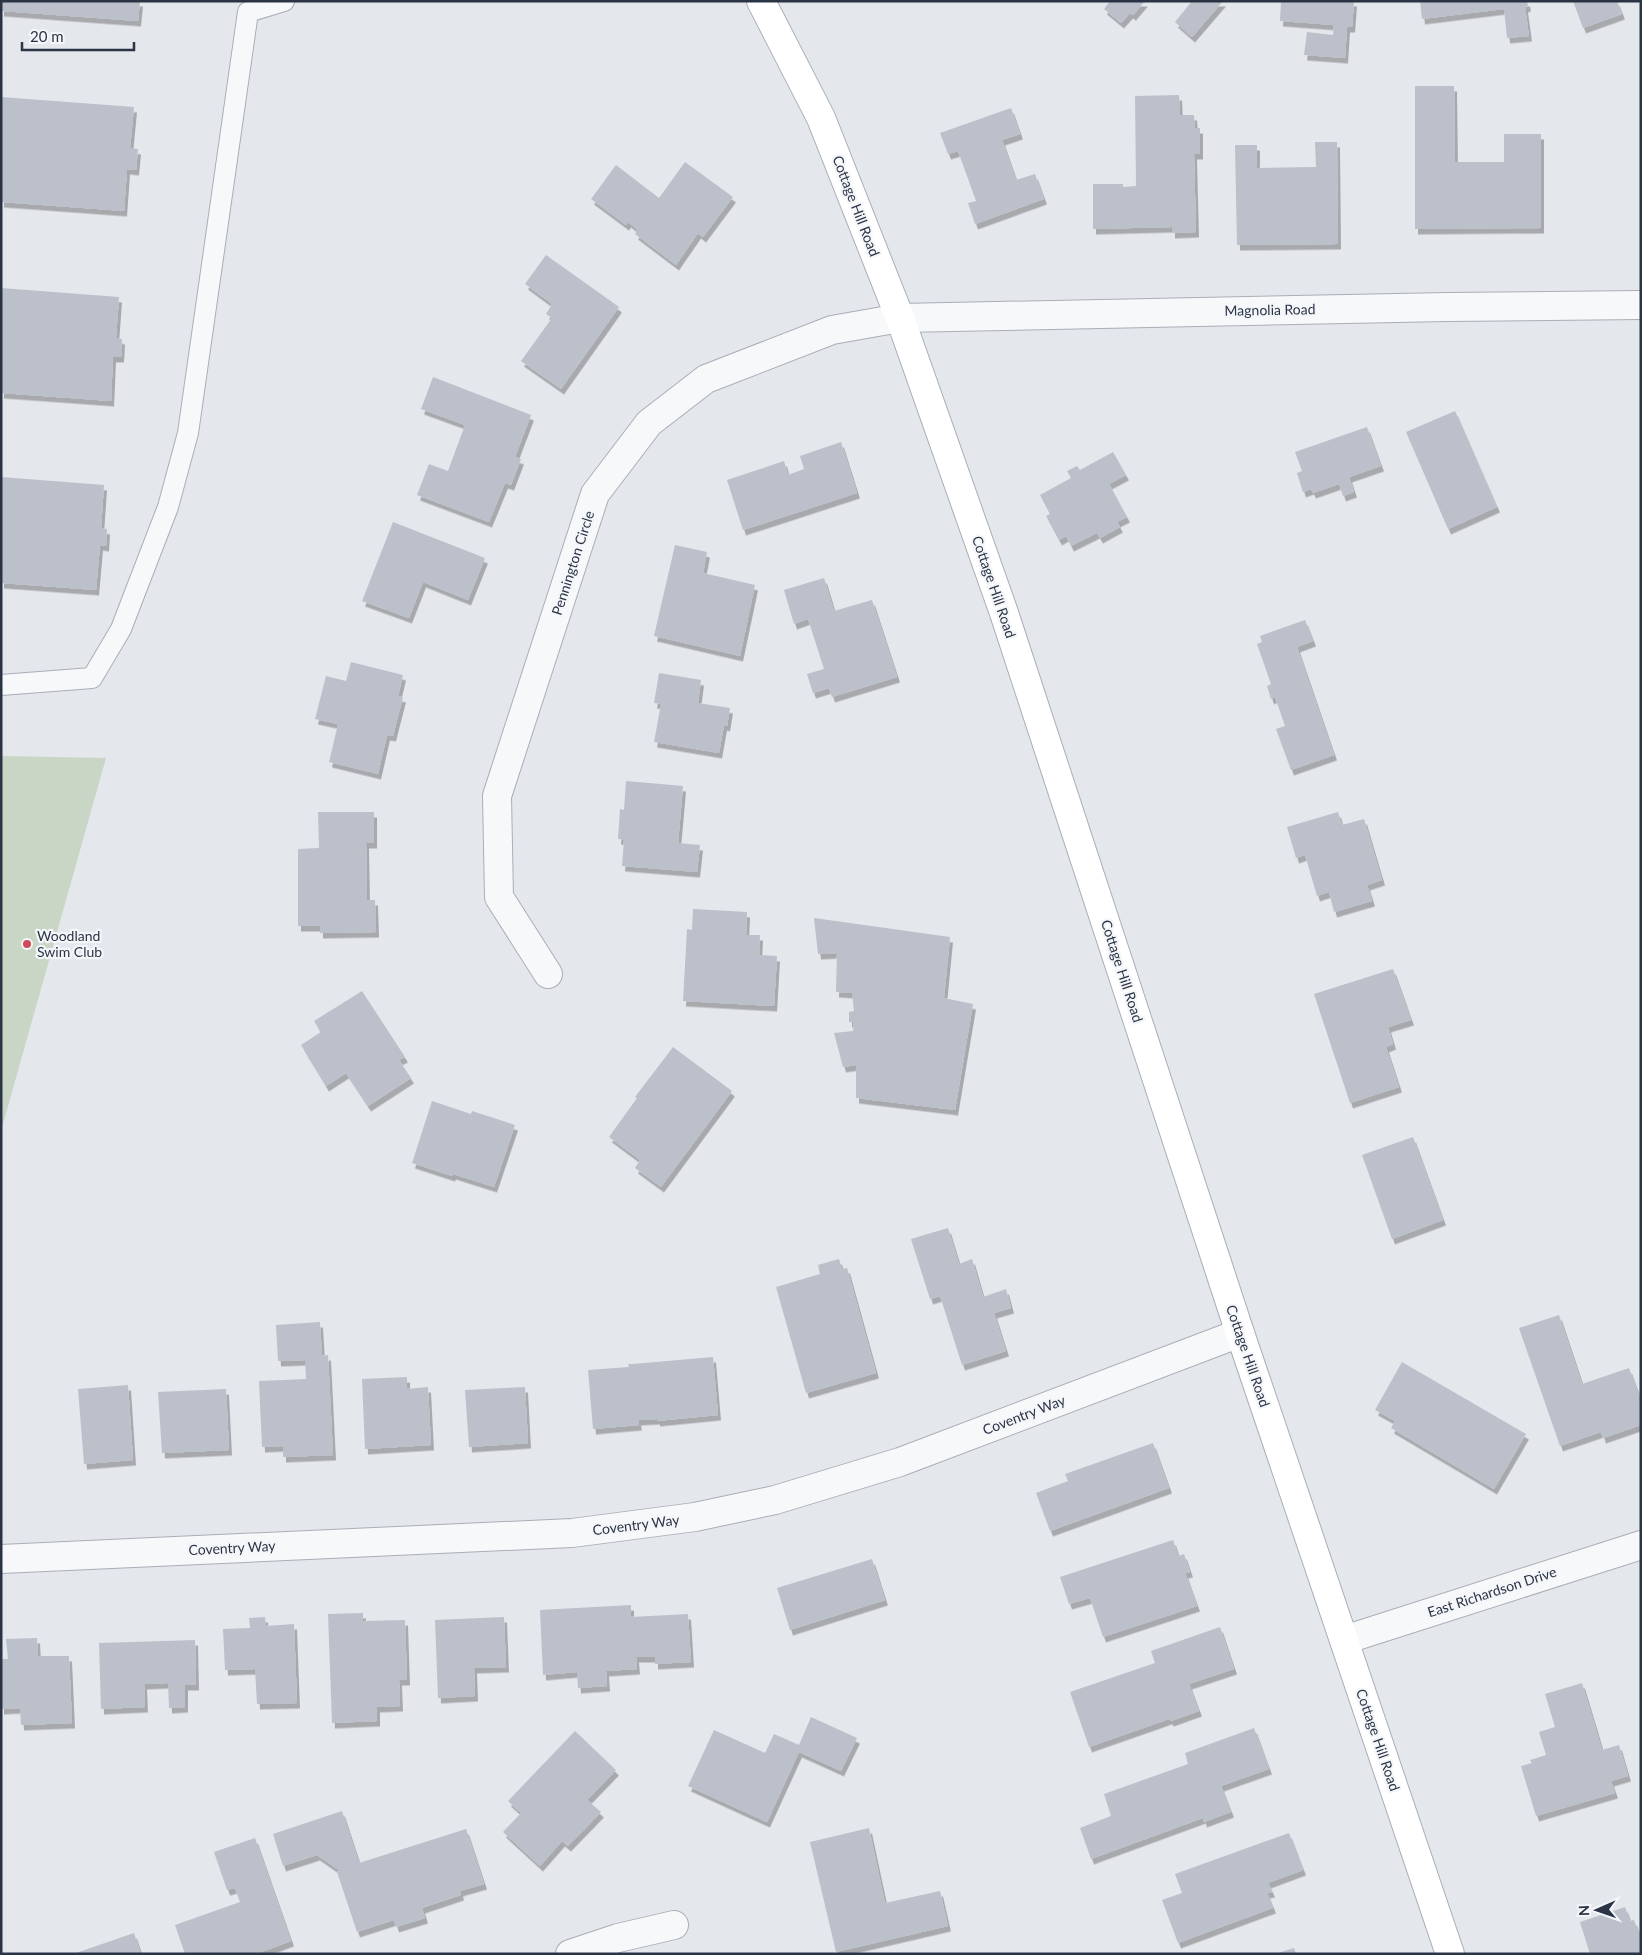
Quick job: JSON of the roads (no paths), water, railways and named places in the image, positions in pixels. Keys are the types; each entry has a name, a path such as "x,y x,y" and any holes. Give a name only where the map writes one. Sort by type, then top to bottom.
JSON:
{"street":[{"name":"Cottage Hill Road","path":"761,1 821,118 900,318 1004,613 1240,1333 1450,1954"},
{"name":"Magnolia Road","path":"900,318 1641,305"},
{"name":"Pennington Circle","path":"548,974 498,897 498,796 595,494 650,423 706,379 832,330 900,318"},
{"name":"Coventry Way","path":"1,1559 572,1533 695,1518 775,1500 900,1462 1240,1333"},
{"name":"East Richardson Drive","path":"1344,1640 1641,1545"},
{"path":"570,1954 618,1938 674,1925"}],"lane":[{"path":"1,685 92,678 120,629 168,507 188,433 248,12 284,1"}],"place":[{"name":"Woodland Swim Club","path":"27,944"}]}
